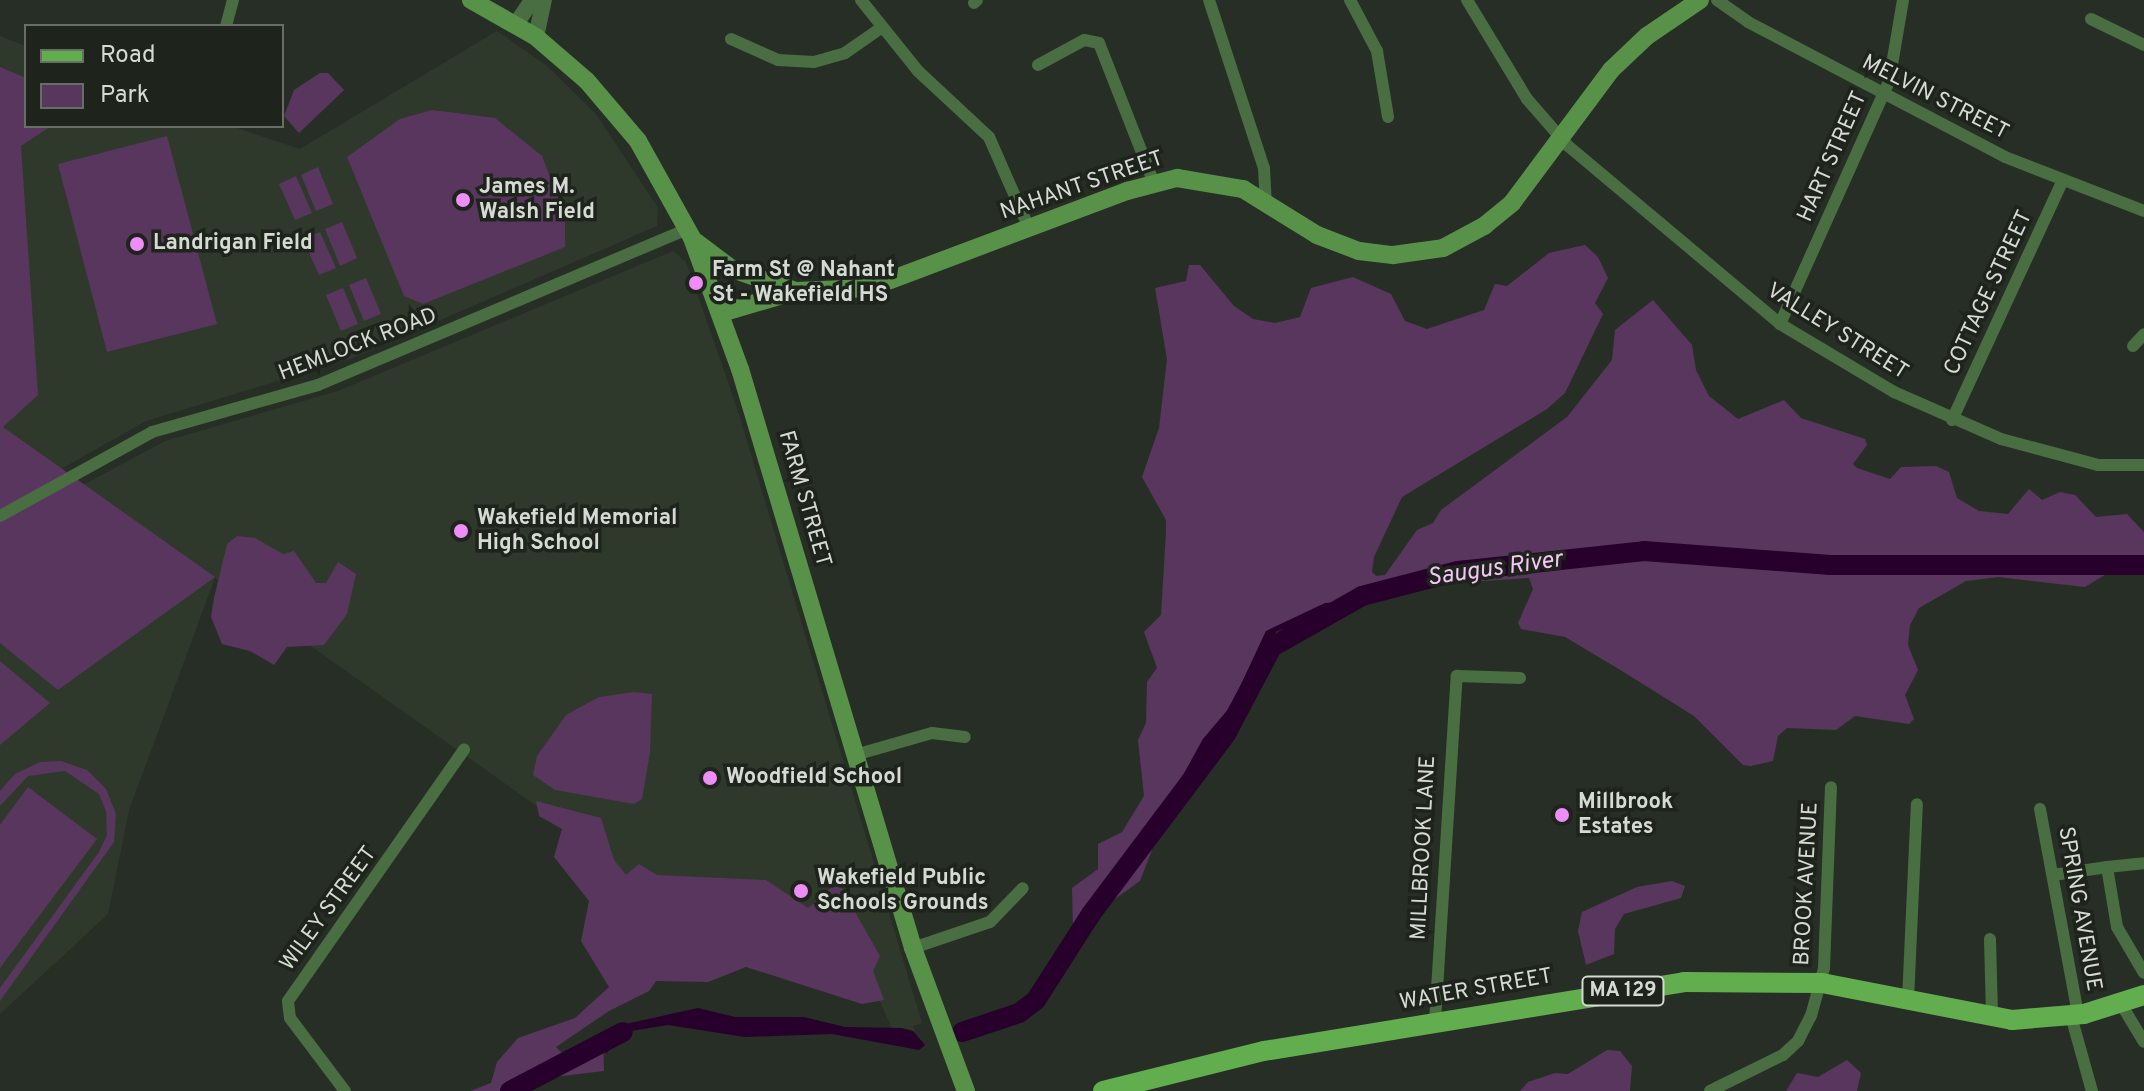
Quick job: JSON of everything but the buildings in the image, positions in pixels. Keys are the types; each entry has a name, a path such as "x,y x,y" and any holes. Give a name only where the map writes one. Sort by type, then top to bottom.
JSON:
{"main road":[{"name":"FARM STREET","path":"471,0 536,37 587,81 622,120 690,233 719,304 913,948 966,1091"},
{"name":"NAHANT STREET","path":"719,304 796,291 869,288 1154,183 1208,179 1266,201 1342,246 1393,255 1429,251 1469,236 1498,215 1522,191 1559,136 1621,60 1700,0"},
{"name":"NAHANT STREET","path":"690,233 716,259 754,279 796,291"},
{"path":"719,304 738,281 754,279"},
{"name":"WATER STREET","path":"1103,1091 1239,1056 1684,982 1822,983 1992,1018 2075,1016 2144,995"}],"street":[{"path":"227,24 233,0"},
{"path":"516,24 532,0"},
{"path":"536,37 544,0"},
{"path":"861,0 881,28 989,137 1029,228"},
{"path":"1209,0 1264,168 1266,201"},
{"path":"1350,0 1377,51 1388,117"},
{"name":"VALLEY STREET","path":"1467,0 1527,99 1559,136 1780,324 1859,373 1952,420 2055,457 2098,465 2144,465"},
{"name":"MELVIN STREET","path":"1717,0 1884,95 2062,182 2144,211"},
{"name":"HART STREET","path":"1780,324 1884,95 1903,0"},
{"path":"2091,19 2144,45"},
{"path":"731,39 778,60 814,62 845,53 881,28"},
{"path":"1038,65 1086,39 1100,43 1154,183"},
{"name":"COTTAGE STREET","path":"1952,420 2062,182"},
{"name":"HEMLOCK ROAD","path":"0,516 152,432 318,385 690,233"},
{"path":"2133,346 2144,334"},
{"name":"MILLBROOK LANE","path":"1435,1021 1457,676 1520,678"},
{"path":"855,755 932,733 965,737"},
{"name":"WILEY STREET","path":"345,1091 290,1018 288,1001 464,750"},
{"name":"BROOK AVENUE","path":"1710,1091 1792,1049 1804,1032 1822,983 1831,787"},
{"path":"1908,1000 1917,804"},
{"name":"SPRING AVENUE","path":"2040,809 2075,1016 2092,1091"},
{"path":"2053,875 2144,863"},
{"path":"2107,867 2117,927 2144,973"},
{"path":"913,948 990,922 1023,888"},
{"path":"1990,939 1992,1018"},
{"path":"2121,1004 2144,1042"}],"shaded area":[{"path":"497,31 547,66 596,114 658,208 657,226 353,358 146,421 61,469 0,425 0,36 24,45 24,128 237,128 300,149"},
{"name":"Wakefield Memorial High School","path":"673,251 686,262 736,405 922,1023 913,1026 915,1034 893,1031 855,945 684,934 603,853 215,578 129,810 108,914 0,1014 0,643 58,689 214,577 83,485 165,441 338,391"},
{"path":"1341,602 1306,623 1277,631 1257,658 1220,736 1163,818 1157,839 1161,818 1175,790 1203,739 1231,706 1266,631 1325,603"},
{"path":"698,1008 735,1017 804,1017 845,1027 902,1028 913,1031 925,1045 919,1050 832,1034 745,1037 668,1025 619,1033 607,1053 601,1050 607,1033 621,1025"}],"green space":[{"path":"0,67 24,77 24,128 48,128 21,146 38,395 3,427 215,577 58,690 0,643"},
{"path":"320,73 328,73 344,90 299,133 284,116 294,90"},
{"name":"James M. Walsh Field","path":"432,110 495,118 542,156 565,215 565,247 423,304 404,296 347,157 400,119"},
{"name":"Landrigan Field","path":"167,136 217,324 107,352 58,164"},
{"path":"318,167 333,204 316,211 301,175"},
{"path":"296,176 312,213 295,220 279,184"},
{"path":"342,222 357,258 340,266 325,229"},
{"path":"320,232 336,268 319,275 303,239"},
{"path":"1585,245 1598,257 1608,278 1595,303 1603,314 1565,393 1547,409 1402,497 1374,557 1372,572 1376,576 1385,575 1417,530 1433,523 1441,510 1567,417 1612,360 1615,330 1653,300 1692,345 1696,370 1709,396 1738,419 1784,400 1801,418 1865,439 1867,445 1853,464 1857,468 1890,479 1901,467 1936,466 1949,472 1957,498 1979,511 2008,514 2029,489 2042,500 2060,492 2075,495 2096,517 2127,514 2144,532 2144,571 2108,573 2085,587 1998,577 1966,581 1919,608 1910,625 1908,645 1918,670 1905,695 1914,719 1909,724 1855,716 1836,730 1787,728 1778,736 1773,761 1751,766 1743,765 1694,716 1565,637 1521,629 1518,623 1533,589 1529,578 1363,589 1266,631 1231,706 1203,739 1175,790 1140,881 1073,929 1072,888 1098,869 1098,844 1122,832 1144,796 1138,740 1146,723 1147,682 1157,668 1144,632 1161,615 1166,532 1166,520 1142,477 1159,428 1167,359 1155,288 1186,281 1189,265 1200,265 1234,306 1253,319 1275,323 1300,317 1311,288 1353,277 1391,294 1405,321 1427,329 1484,310 1495,284 1507,286 1549,253"},
{"path":"366,278 381,314 364,321 349,285"},
{"path":"343,288 358,324 341,331 326,295"},
{"path":"237,536 255,538 283,554 294,551 316,583 326,583 338,562 356,574 347,614 324,645 287,647 274,665 250,651 222,644 211,617 227,544"},
{"path":"0,661 50,703 0,745"},
{"path":"634,692 652,694 650,753 642,799 634,804 555,790 533,775 537,756 566,715 599,697"},
{"path":"61,761 87,770 106,789 116,814 114,842 0,1001 0,988 99,852 107,835 106,811 99,794 65,771 28,776 0,806 0,791 15,774 40,762"},
{"path":"28,787 97,839 0,968 0,825"},
{"path":"536,801 601,818 614,860 626,875 639,864 657,875 766,880 808,908 832,887 841,887 880,956 873,971 884,1000 862,1004 746,967 708,982 656,981 649,991 609,1011 556,1047 563,1054 575,1052 603,1038 604,1071 554,1077 518,1091 470,1091 491,1083 497,1062 518,1038 575,1018 609,987 581,941 589,901 554,857 562,829 539,816"},
{"path":"1672,881 1685,886 1681,898 1624,914 1615,929 1614,954 1586,965 1578,931 1582,912 1637,887"},
{"path":"1607,1050 1620,1051 1632,1066 1630,1091 1520,1091 1528,1082 1555,1073 1568,1074"},
{"path":"1847,1060 1861,1073 1857,1091 1786,1091 1797,1073 1818,1077"}],"waterway":[{"name":"Saugus River","path":"962,1032 1019,1013 1036,1000 1091,914 1226,734 1272,647 1362,596 1458,571 1644,551 1830,565 2144,565"},
{"path":"510,1091 623,1032"}],"place":[{"name":"James M. Walsh Field","path":"463,200"},
{"name":"Landrigan Field","path":"137,244"},
{"name":"Farm St @ Nahant St - Wakefield HS","path":"696,283"},
{"name":"Wakefield Memorial High School","path":"461,531"},
{"name":"Woodfield School","path":"710,778"},
{"name":"Millbrook Estates","path":"1562,815"},
{"name":"Wakefield Public Schools Grounds","path":"801,891"}]}
